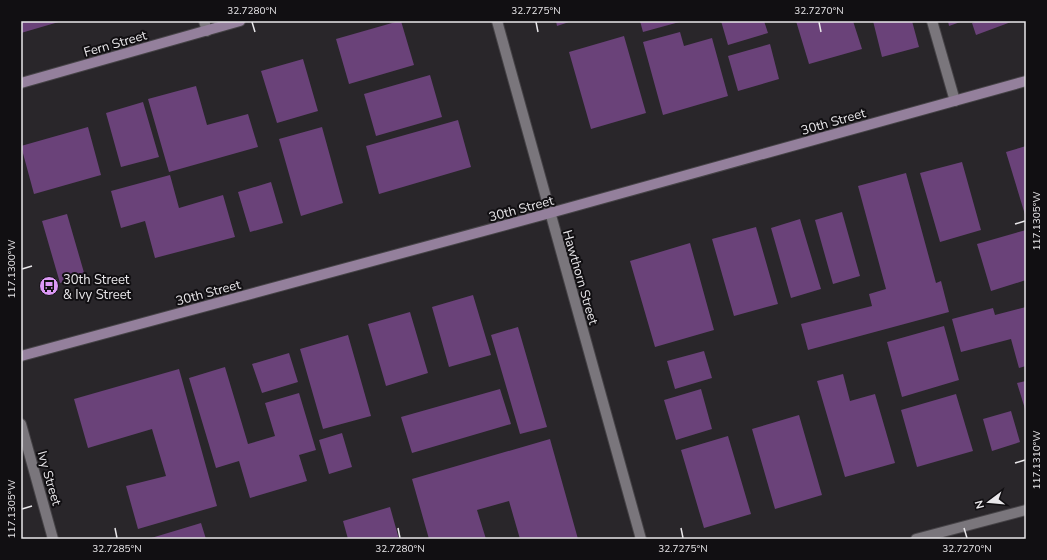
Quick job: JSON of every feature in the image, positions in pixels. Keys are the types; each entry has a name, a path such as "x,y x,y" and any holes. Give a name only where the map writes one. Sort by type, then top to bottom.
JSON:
{"street":[{"name":"Fern Street","path":"21,83 205,26 240,21"},
{"name":"Hawthorn Street","path":"496,21 641,539"},
{"path":"932,21 954,101"},
{"name":"30th Street","path":"21,356 550,214 1026,81"},
{"name":"Ivy Street","path":"21,424 53,539"},
{"path":"916,539 1026,510"}],"building":[{"path":"21,21 62,21 21,33"},
{"path":"401,21 414,65 349,84 336,39"},
{"path":"556,21 572,21 557,26"},
{"path":"640,21 683,21 643,32"},
{"path":"721,21 764,21 768,33 728,45"},
{"path":"796,21 853,21 862,49 809,64"},
{"path":"873,21 912,21 919,47 882,57"},
{"path":"948,21 963,21 949,26"},
{"path":"978,21 1011,22 976,35 972,23"},
{"path":"680,32 684,46 712,38 728,96 663,115 643,42"},
{"path":"624,36 646,113 591,129 569,52"},
{"path":"770,44 779,79 738,91 728,56"},
{"path":"303,59 318,111 277,123 261,71"},
{"path":"430,75 442,117 376,136 364,94"},
{"path":"196,86 207,125 248,114 258,147 169,172 148,99"},
{"path":"143,102 159,157 121,167 106,113"},
{"path":"458,120 471,167 379,194 366,146"},
{"path":"88,127 101,175 34,194 21,146"},
{"path":"322,127 343,203 301,216 279,139"},
{"path":"1026,146 1026,218 1006,152"},
{"path":"962,162 981,230 940,242 920,173"},
{"path":"906,173 936,283 941,281 949,312 808,350 801,324 872,306 869,294 886,289 858,186"},
{"path":"170,175 179,208 223,195 235,237 155,258 145,221 121,228 111,191"},
{"path":"271,182 283,223 250,232 238,192"},
{"path":"842,212 860,276 833,284 815,220"},
{"path":"67,214 85,276 60,283 42,221"},
{"path":"800,219 821,289 791,298 771,228"},
{"path":"756,227 778,304 734,316 712,239"},
{"path":"1026,230 1026,280 991,291 977,244"},
{"path":"690,243 714,330 655,347 630,261"},
{"path":"473,295 491,355 449,367 432,307"},
{"path":"1026,307 1026,366 1019,368 1011,339 961,352 952,319 993,308 995,315"},
{"path":"410,312 428,373 386,386 368,324"},
{"path":"944,326 959,380 902,397 887,342"},
{"path":"518,327 547,427 520,434 491,335"},
{"path":"348,335 371,416 323,429 300,349"},
{"path":"704,351 712,378 675,389 667,361"},
{"path":"289,353 298,382 262,393 252,364"},
{"path":"225,367 248,444 275,436 265,403 299,393 316,450 299,455 307,481 250,498 239,461 216,468 189,378"},
{"path":"179,369 217,506 138,529 126,486 166,476 152,429 88,448 74,399"},
{"path":"843,374 850,401 875,394 895,463 845,477 817,381"},
{"path":"1026,381 1026,412 1017,383"},
{"path":"500,389 511,424 412,453 401,417"},
{"path":"701,389 712,429 676,440 664,400"},
{"path":"956,394 973,451 917,467 901,410"},
{"path":"1011,411 1020,442 992,451 983,419"},
{"path":"799,415 822,495 775,509 752,429"},
{"path":"342,433 352,467 329,474 319,440"},
{"path":"728,436 751,514 704,528 681,450"},
{"path":"550,439 578,539 520,539 509,501 477,510 486,539 429,539 412,479"},
{"path":"390,507 399,539 348,539 343,521"},
{"path":"201,523 206,539 148,539"}],"place":[{"name":"30th Street & Ivy Street","path":"49,286"}]}
